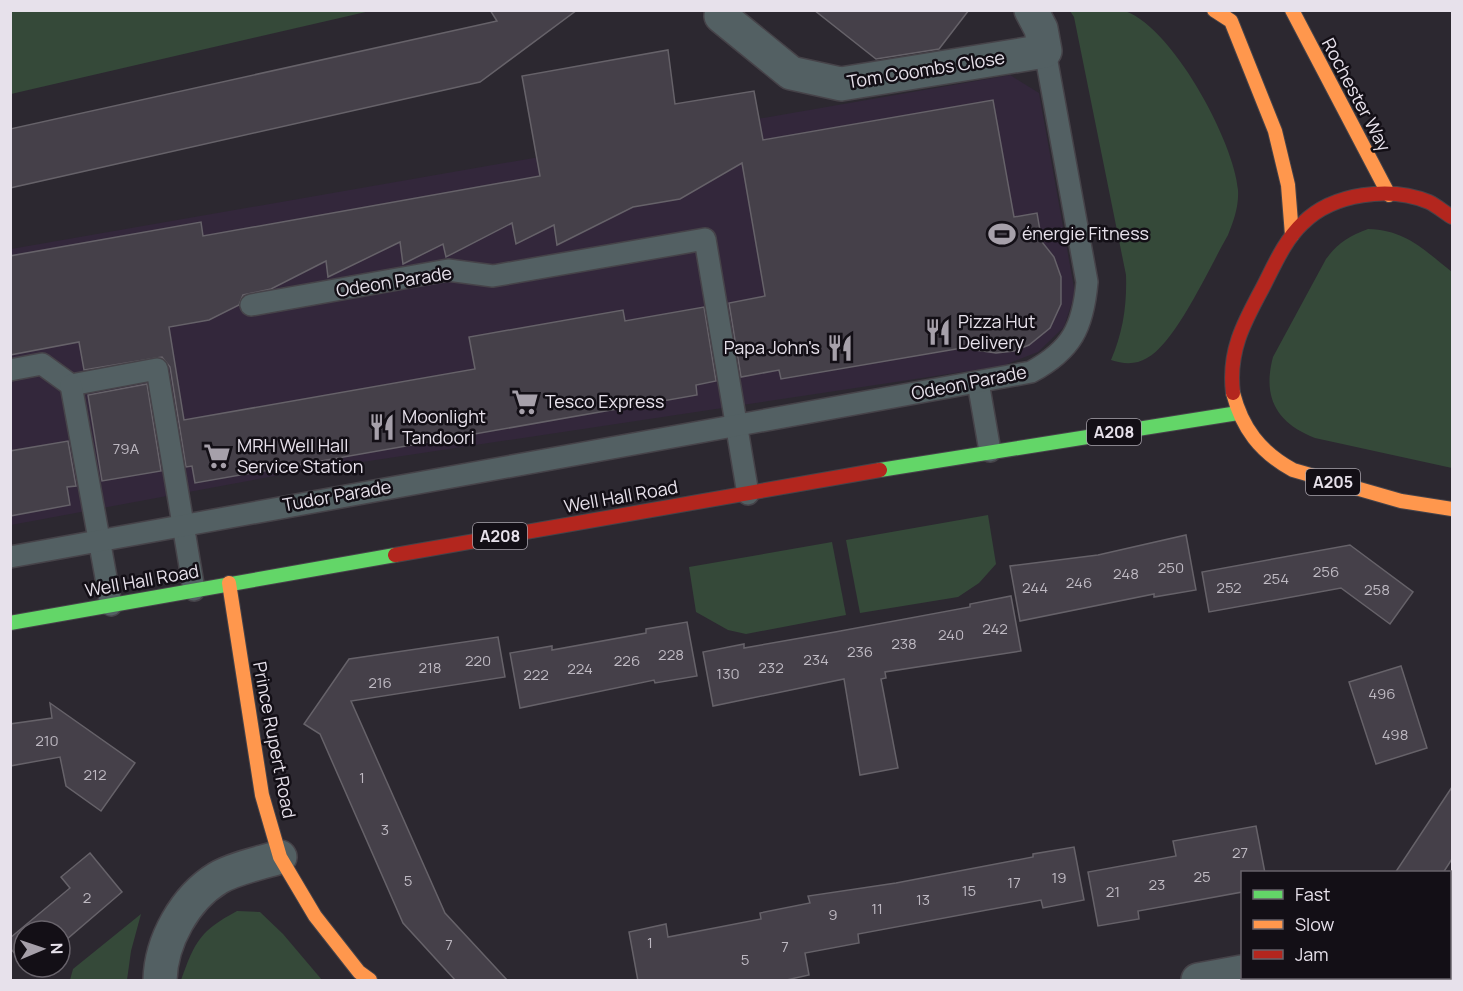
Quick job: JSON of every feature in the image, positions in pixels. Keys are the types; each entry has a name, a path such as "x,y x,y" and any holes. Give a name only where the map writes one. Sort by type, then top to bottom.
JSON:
{"main road":[{"path":"1214,10 1229,16 1275,131 1288,185 1292,235"},
{"name":"Rochester Way","path":"1292,10 1389,195"},
{"name":"A205","path":"1452,217 1425,201 1389,195 1354,196 1325,206 1292,235 1240,329 1232,359 1232,388 1238,413 1248,433 1266,452 1293,470 1397,500 1452,509"},
{"name":"Well Hall Road","path":"10,623 990,451 1238,413"},
{"name":"Prince Rupert Road","path":"229,583 262,795 280,857 315,916 359,972 370,981"}],"street":[{"name":"Odeon Parade","path":"1031,10 1041,29 1045,51"},
{"name":"Tom Coombs Close","path":"721,16 791,72 841,84 1045,51"},
{"path":"160,981 173,928 195,895 219,877 280,857"},
{"path":"1198,981 1241,972"}],"lane":[{"name":"Odeon Parade","path":"491,469 1031,372 1054,360 1072,340 1084,313 1087,282 1045,51"},
{"name":"Odeon Parade","path":"251,305 448,270 494,276 705,239 748,494"},
{"path":"10,370 42,364 72,385 111,605"},
{"path":"72,385 157,369 194,590"},
{"path":"978,382 990,451"},
{"name":"Tudor Parade","path":"10,557 491,469"}],"shaded area":[{"path":"1010,75 1039,93 1075,293 1064,327 1038,352 1002,366 296,472 11,525 11,249"}],"green space":[{"path":"11,10 370,10 370,11 11,94"},
{"path":"1121,10 1140,19 1160,36 1179,59 1213,115 1234,169 1238,190 1236,213 1228,235 1192,302 1170,337 1158,350 1134,363 1111,360 1119,339 1123,318 1126,275 1074,17 1070,11"},
{"path":"1368,229 1381,230 1404,237 1452,272 1452,468 1315,438 1291,425 1282,417 1271,397 1270,372 1273,357 1326,259 1344,241"},
{"path":"988,515 996,564 979,583 958,597 860,613 846,540"},
{"path":"832,542 846,615 746,634 728,630 696,612 689,567"},
{"path":"237,911 260,912 283,934 322,980 181,980 200,938"},
{"path":"141,914 131,951 127,980 70,980 73,969"}],"building":[{"path":"490,10 577,10 480,82 10,188 10,129 497,21"},
{"path":"814,10 969,10 939,49 876,59"},
{"path":"668,50 675,104 754,91 763,140 993,100 1014,217 1037,213 1042,242 1054,257 1061,277 1061,304 1050,328 1029,345 1014,351 996,353 962,348 781,379 779,370 741,377 729,303 765,296 742,163 680,199 633,207 557,245 554,225 516,244 512,223 446,257 443,244 403,264 400,242 328,277 326,261 271,289 243,295 239,305 209,320 169,327 184,420 475,369 469,337 623,310 625,321 704,307 716,381 696,385 697,395 195,483 192,466 186,467 170,367 162,357 84,370 79,342 10,355 10,256 201,222 203,236 540,176 522,76"},
{"path":"147,384 161,471 102,481 88,395"},
{"path":"68,441 76,486 67,487 70,505 10,516 10,451"},
{"path":"1186,535 1196,590 1154,597 1154,594 1020,621 1010,566 1098,555"},
{"path":"1350,545 1413,592 1390,624 1341,588 1209,612 1202,572"},
{"path":"1011,596 1021,651 885,672 886,678 881,679 898,768 860,775 844,679 713,706 703,652 744,644 744,648 835,632 970,607 970,604"},
{"path":"687,622 697,676 655,683 654,680 520,708 510,653 552,646 552,650 646,633 646,629"},
{"path":"498,637 505,677 351,701 445,913 508,981 456,981 403,923 320,734 304,724 349,659"},
{"path":"1401,666 1427,748 1376,764 1349,682"},
{"path":"50,703 135,763 101,811 66,786 60,757 10,766 10,724 52,718"},
{"path":"1452,787 1452,859 1444,871 1396,871"},
{"path":"1256,826 1265,871 1241,871 1241,892 1138,911 1139,919 1098,926 1088,872 1176,856 1173,841"},
{"path":"1074,847 1084,900 1043,908 1041,900 858,934 859,943 805,953 809,975 782,981 638,981 629,932 666,924 668,937 761,919 760,913 810,903 808,896 896,883"},
{"path":"90,853 122,892 72,935 72,919 33,919 70,888 61,877"},
{"path":"12,936 12,950 10,948"}],"traffic: fast":[{"path":"880,470 1238,413"},
{"path":"10,623 395,555"}],"traffic: slow":[{"path":"1214,10 1231,21 1275,131 1288,185 1292,235"},
{"path":"1292,10 1389,195"},
{"path":"1233,393 1247,428 1254,438 1271,455 1293,470 1401,501 1452,509"},
{"path":"229,583 262,795 280,857 315,916 359,972 370,980"}],"traffic: jam":[{"path":"1233,393 1233,364 1243,326 1285,246 1296,230 1315,213 1330,205 1363,195 1397,194 1429,202 1452,217"},
{"path":"395,555 880,470"}],"place":[{"name":"énergie Fitness","path":"1002,234"},
{"name":"Pizza Hut Delivery","path":"938,332"},
{"name":"Papa John's","path":"840,348"},
{"name":"Tesco Express","path":"525,402"},
{"name":"Moonlight Tandoori","path":"382,427"},
{"name":"MRH Well Hall Service Station","path":"217,456"}]}
